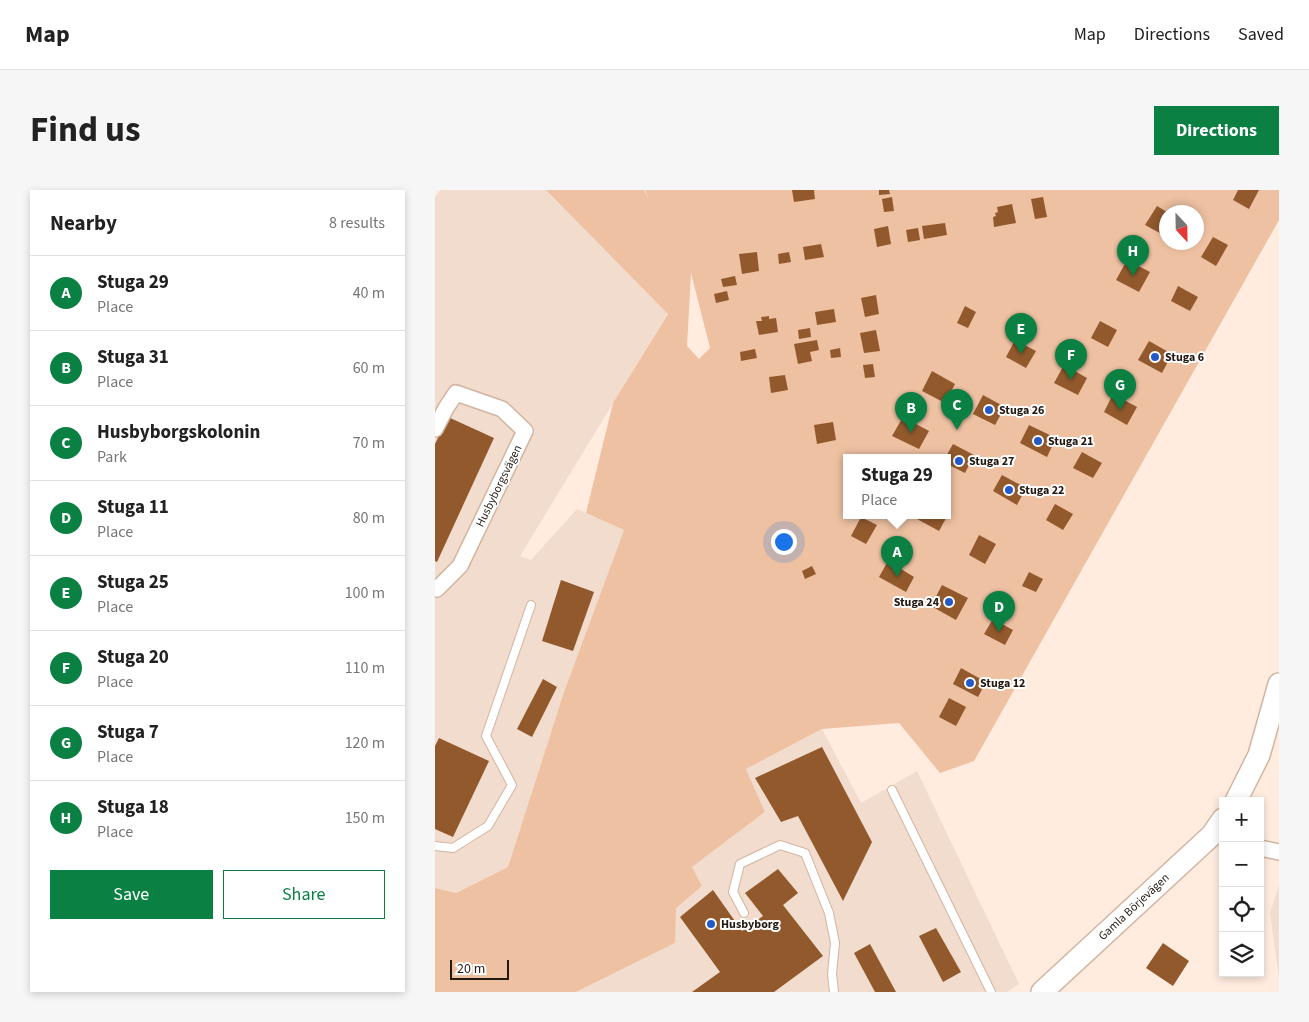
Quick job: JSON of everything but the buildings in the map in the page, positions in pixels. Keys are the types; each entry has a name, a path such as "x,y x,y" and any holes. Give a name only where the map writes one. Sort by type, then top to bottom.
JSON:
{"street":[{"name":"Husbyborgsvägen","path":"435,429 456,393 502,409 525,431 460,566 437,589 435,588"},
{"path":"1238,797 1259,755 1279,684"},
{"name":"Gamla Börjevägen","path":"1042,992 1219,831"},
{"path":"1264,849 1279,852"}],"lane":[{"path":"435,846 453,848 488,826 513,785 486,736 531,605"},
{"path":"892,790 991,992"},
{"path":"744,913 733,892 740,864 780,846 805,853 829,913 835,943 832,974 834,992"}],"shaded area":[{"path":"440,190 546,190 668,313 520,556 531,560 577,509 624,530 564,692 508,867 456,893 435,888 435,197"},
{"path":"546,190 644,190 648,197 645,190 1279,190 1279,220 974,761 940,773 899,723 822,729 746,769 765,812 692,867 702,886 676,908 675,943 576,992 435,992 435,888 456,893 508,867 564,692 624,530 586,513 613,403 668,314","holes":["691,273 710,348 699,359 687,346"]},
{"path":"822,729 861,803 917,771 1019,984 1007,992 576,992 675,943 675,908 702,886 692,867 765,812 746,769"},
{"path":"1279,885 1279,978 1270,913"}],"place":[{"name":"Stuga 18","path":"1133,276"},
{"name":"Stuga 25","path":"1021,354"},
{"name":"Stuga 6","path":"1155,357"},
{"name":"Stuga 20","path":"1071,380"},
{"name":"Stuga 26","path":"989,410"},
{"name":"Stuga 7","path":"1120,410"},
{"name":"Husbyborgskolonin","path":"957,430"},
{"name":"Stuga 31","path":"911,433"},
{"name":"Stuga 21","path":"1038,441"},
{"name":"Stuga 27","path":"959,461"},
{"name":"Stuga 22","path":"1009,490"},
{"name":"Stuga 29","path":"897,577"},
{"name":"Stuga 24","path":"949,602"},
{"name":"Stuga 11","path":"999,632"},
{"name":"Stuga 12","path":"970,683"},
{"name":"Husbyborg","path":"711,924"}]}
